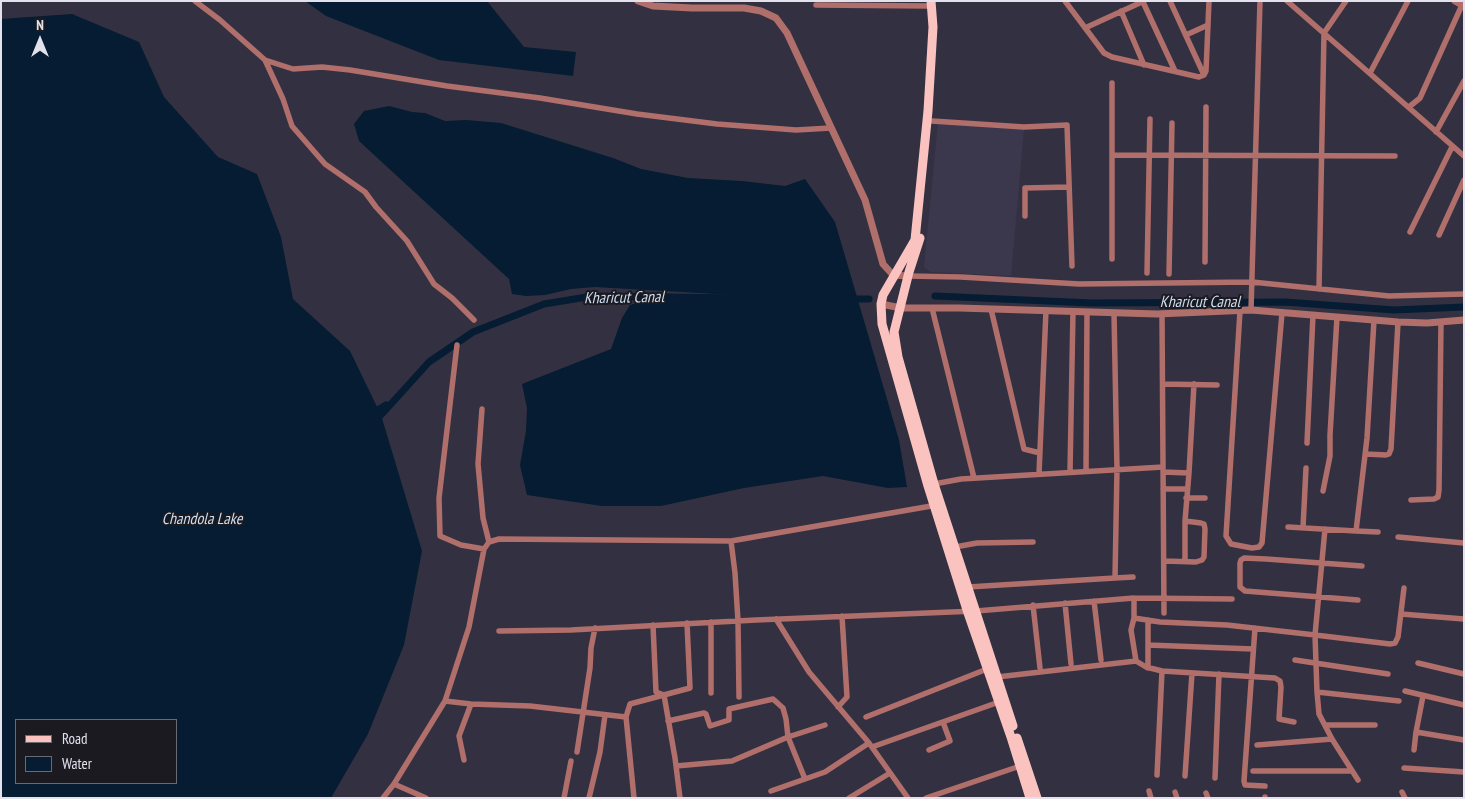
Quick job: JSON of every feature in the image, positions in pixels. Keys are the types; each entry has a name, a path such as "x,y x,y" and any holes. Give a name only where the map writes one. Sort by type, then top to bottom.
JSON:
{"main road":[{"path":"933,3 937,27 932,121 920,240 908,276 894,332 898,357 934,484 938,505 968,586 971,610 997,677 1023,765 1030,798"},
{"path":"933,3 928,111 915,240 883,295 881,304 882,324 901,394 971,610 987,669 1036,798"}],"street":[{"path":"195,1 220,20 265,60 283,99 292,126 325,164 365,192 407,241 434,284 452,298 474,320"},
{"path":"638,1 653,6 761,10 776,18 787,33 865,200 883,264 893,276 961,277 1079,284 1252,282 1389,296 1464,294"},
{"path":"1065,1 1104,53 1112,57 1144,65 1199,77 1204,75"},
{"path":"1170,1 1204,75"},
{"path":"1204,75 1206,72 1209,1"},
{"path":"1251,310 1260,1"},
{"path":"1287,1 1464,156"},
{"path":"1319,289 1324,33 1346,1"},
{"path":"1370,73 1408,1"},
{"path":"1085,28 1143,2 1175,71"},
{"path":"816,5 933,3"},
{"path":"1409,108 1420,98 1460,4"},
{"path":"1121,11 1144,65"},
{"path":"1186,36 1208,25"},
{"path":"265,60 293,69 322,67 350,70 447,86 708,123 796,130 831,128"},
{"path":"1436,132 1464,81"},
{"path":"1112,83 1112,260"},
{"path":"1205,262 1206,107"},
{"path":"1148,273 1150,119"},
{"path":"932,121 1024,127 1067,126 1072,266"},
{"path":"1169,274 1172,123"},
{"path":"1410,232 1452,146"},
{"path":"1113,155 1396,156"},
{"path":"1439,235 1464,180"},
{"path":"1025,216 1025,188 1069,187"},
{"path":"881,304 901,308 1162,314 1251,310 1398,322 1464,320"},
{"path":"932,308 974,478"},
{"path":"991,309 1024,449 1040,453"},
{"path":"1039,474 1046,310"},
{"path":"1070,472 1072,311"},
{"path":"1240,311 1226,536 1230,544 1252,548 1259,547 1262,543 1282,313"},
{"path":"1086,471 1087,312"},
{"path":"1114,313 1118,469 1115,578"},
{"path":"1162,314 1164,613"},
{"path":"1307,443 1313,315"},
{"path":"1323,491 1330,456 1337,317"},
{"path":"1356,531 1366,454 1374,320"},
{"path":"1366,454 1386,455 1389,454 1391,449 1398,322"},
{"path":"1410,500 1434,499 1438,497 1440,322"},
{"path":"457,345 439,498 440,536 461,545 484,549"},
{"path":"1163,384 1216,385"},
{"path":"1185,561 1186,498 1194,384"},
{"path":"482,409 478,464 483,518 489,542"},
{"path":"1303,528 1306,468"},
{"path":"934,484 974,478 1118,469 1163,470 1189,473"},
{"path":"1163,489 1187,489"},
{"path":"1186,498 1205,498"},
{"path":"383,798 394,784 445,701 469,627 484,549 489,542 499,539 730,541 938,505"},
{"path":"1164,561 1196,562 1204,557 1204,524 1201,522 1185,521"},
{"path":"1288,527 1378,532"},
{"path":"1325,529 1316,635 1319,714 1332,739 1358,780"},
{"path":"1398,537 1464,543"},
{"path":"730,541 735,573 738,621 739,697"},
{"path":"955,547 976,543 1033,542"},
{"path":"1358,600 1242,590 1240,586 1240,563 1244,558 1362,566"},
{"path":"968,586 1133,577"},
{"path":"1134,618 1254,628 1390,644 1395,643 1398,636 1404,588"},
{"path":"1134,598 1134,618 1131,630 1136,661"},
{"path":"499,631 971,610 1134,598 1232,599"},
{"path":"1094,601 1101,660"},
{"path":"1065,602 1071,664"},
{"path":"1033,605 1040,668"},
{"path":"1401,614 1464,620"},
{"path":"838,707 847,697 842,616"},
{"path":"776,619 809,672 871,745 908,798"},
{"path":"1148,620 1148,668"},
{"path":"711,622 711,693"},
{"path":"634,798 626,717 630,704 690,688 687,623"},
{"path":"653,625 656,692 664,695"},
{"path":"577,752 595,628"},
{"path":"1254,628 1244,781 1246,785 1250,786 1265,786"},
{"path":"1148,645 1253,649"},
{"path":"1295,660 1388,674"},
{"path":"997,677 1136,661 1148,668 1162,671 1275,678 1280,681 1279,719 1294,722"},
{"path":"1418,663 1464,674"},
{"path":"866,717 987,669"},
{"path":"1157,774 1162,671"},
{"path":"1186,776 1192,673"},
{"path":"1215,778 1219,674"},
{"path":"1405,691 1464,705"},
{"path":"1317,692 1400,701"},
{"path":"664,695 680,798"},
{"path":"1414,750 1423,696"},
{"path":"668,721 704,712 710,726 729,720 729,708 773,699 783,708 788,737 805,779"},
{"path":"445,701 470,704 530,706 626,717"},
{"path":"771,791 825,772 871,745 998,702"},
{"path":"464,760 459,736 470,704"},
{"path":"589,798 600,752 606,715"},
{"path":"929,750 950,741 943,722"},
{"path":"676,766 732,761 788,737 825,725"},
{"path":"1325,725 1375,725"},
{"path":"1416,732 1464,740"},
{"path":"1257,744 1332,739"},
{"path":"564,798 571,760"},
{"path":"926,798 1023,765"},
{"path":"1404,768 1464,772"},
{"path":"1253,772 1352,771"},
{"path":"849,798 890,773"},
{"path":"394,784 426,798"}],"shaded area":[{"path":"938,122 1024,129 1011,276 931,272 924,267"}],"water":[{"path":"305,1 487,1 524,47 576,52 573,76 439,60 326,16"},
{"name":"Chandola Lake","path":"72,14 139,42 164,97 218,157 257,174 281,237 293,299 350,351 381,415 422,551 404,645 368,734 331,798 1,798 1,19"},
{"path":"389,106 425,113 445,121 466,120 501,123 613,158 641,169 688,178 785,186 805,179 835,222 899,440 907,487 888,488 823,476 744,488 661,506 602,506 527,495 520,465 526,431 527,408 522,384 611,349 622,318 630,305 647,300 732,301 733,295 595,287 571,289 545,295 526,296 512,294 509,279 359,141 354,124 364,111"}],"waterway":[{"name":"Kharicut Canal","path":"371,414 386,405 381,415 429,362 473,332 544,304 593,296 741,298"},
{"name":"Kharicut Canal","path":"935,296 1092,303 1285,302 1394,310 1464,307"},
{"name":"Kharicut Canal","path":"849,299 869,299"}]}
